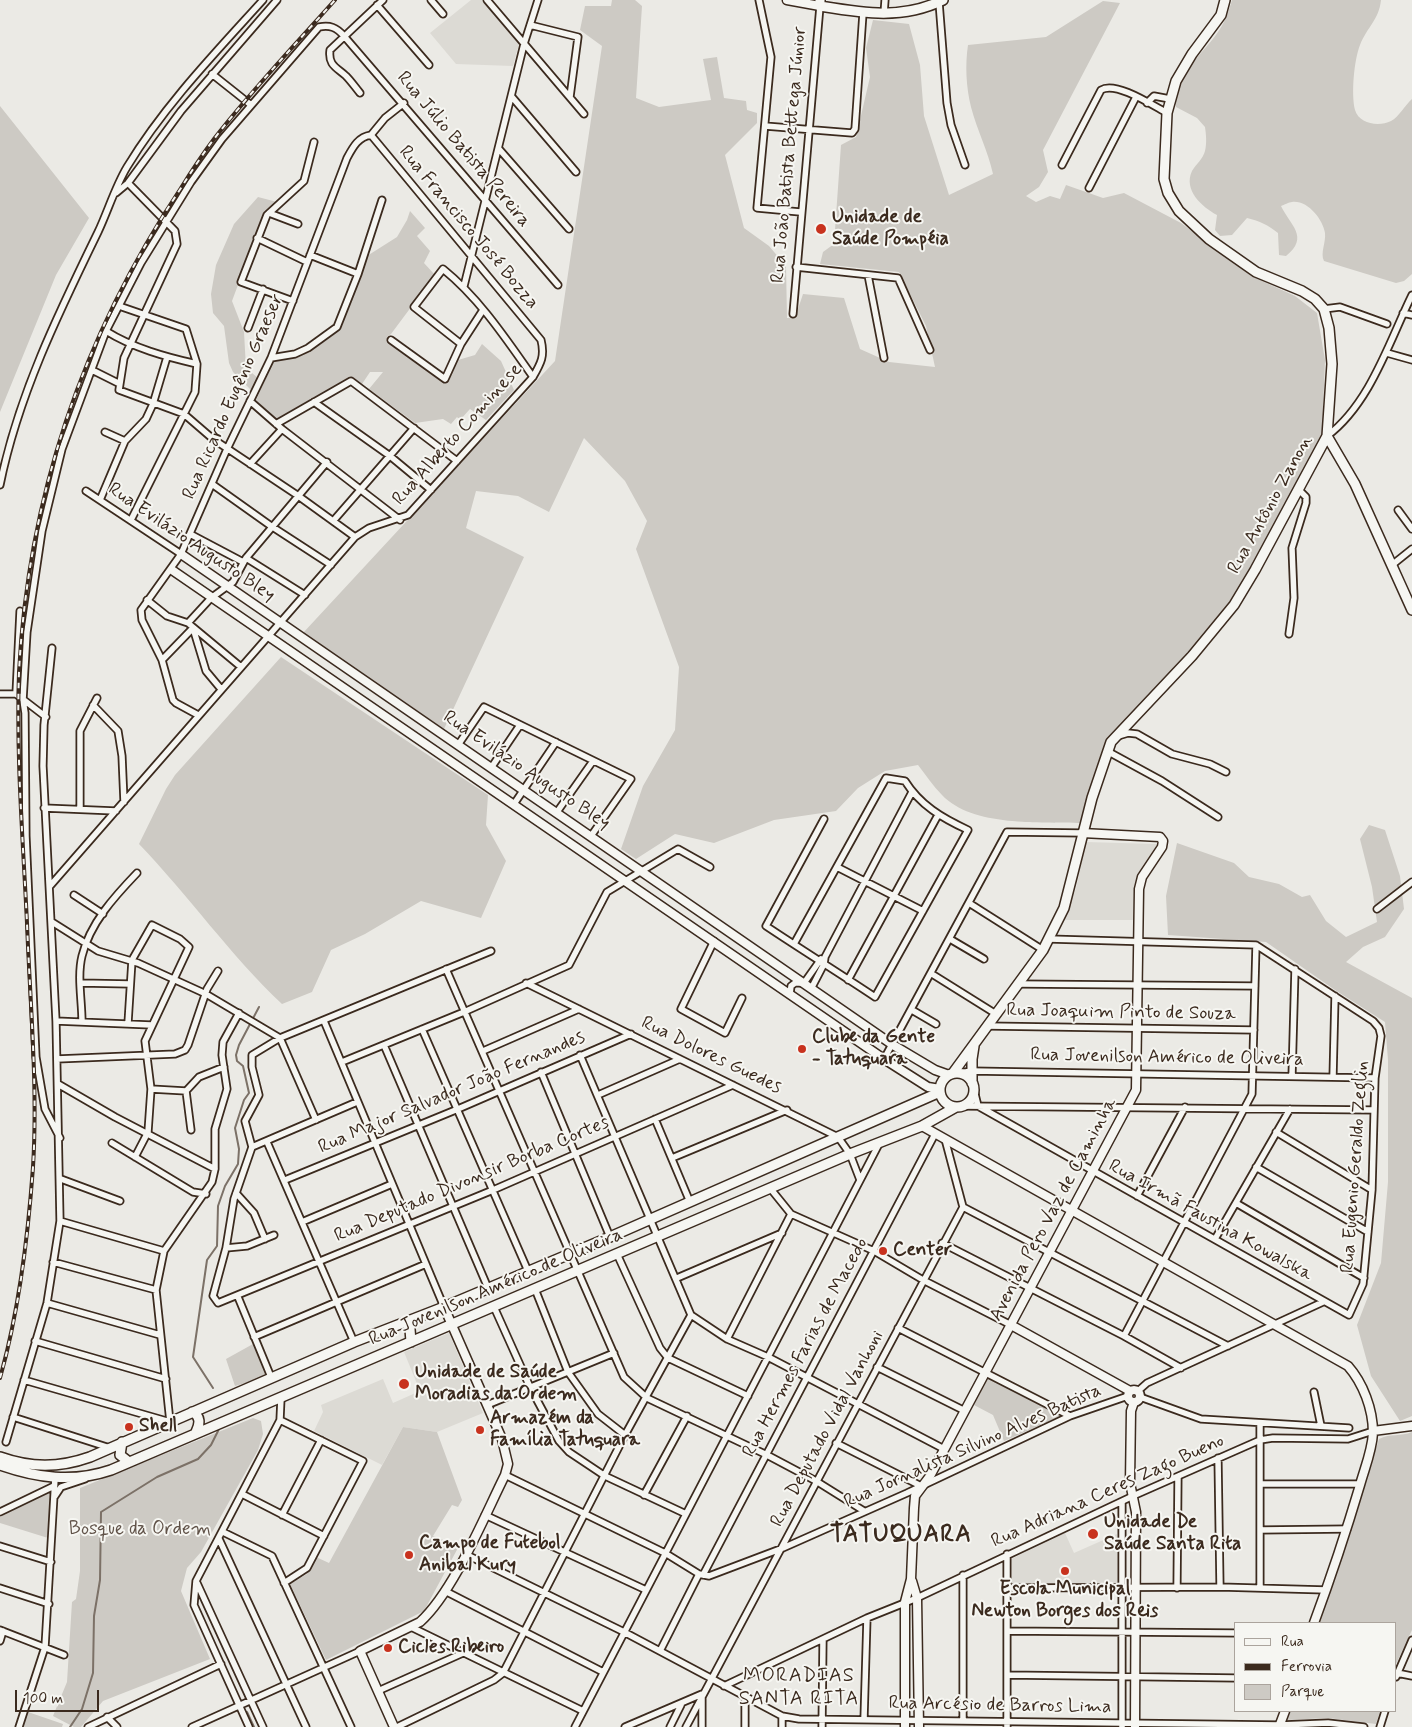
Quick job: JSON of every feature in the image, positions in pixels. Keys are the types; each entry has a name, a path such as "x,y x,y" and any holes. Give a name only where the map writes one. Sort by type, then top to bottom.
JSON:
{"main road":[{"path":"1225,0 1221,15 1183,69 1170,99 1167,113 1164,179 1168,193 1179,211 1224,251 1256,272 1302,291 1315,299 1324,309"},
{"path":"820,3 863,13 884,14 906,13 941,1"},
{"name":"Rua Antônio Zanon","path":"954,1074 1043,950 1064,908 1070,891 1082,833 1107,752 1116,736 1192,656 1234,605 1256,570 1327,436 1332,364 1329,328 1324,309"},
{"path":"1327,436 1356,484 1412,610"},
{"name":"Rua Antônio Zanon","path":"973,1086 972,1059 976,1041"},
{"path":"954,1074 964,1075 973,1086 970,1100 958,1106 947,1104 940,1090 942,1081 954,1074"},
{"path":"927,1098 928,1087"},
{"name":"Rua Jovenilson Américo de Oliveira","path":"0,1457 28,1464 61,1465 82,1460 271,1377 610,1237 927,1098 940,1090"},
{"name":"Rua Jovenilson Américo de Oliveira","path":"99,1474 850,1154 922,1126 958,1106"},
{"path":"404,1322 410,1329 411,1342"},
{"path":"192,1412 199,1419 196,1432"},
{"path":"122,1442 120,1455 129,1462"},
{"path":"0,1466 54,1482 99,1474"}],"street":[{"path":"0,485 9,442 25,395 58,315 127,167 176,99 263,0"},
{"path":"114,194 128,183 181,111 277,0"},
{"path":"360,93 345,76 332,67 329,58 330,50 383,0"},
{"path":"430,0 443,14"},
{"path":"488,0 584,114"},
{"path":"464,286 524,44 538,0"},
{"path":"759,0 771,57 757,208 800,212"},
{"path":"787,0 820,3"},
{"path":"884,14 886,0"},
{"path":"941,1 947,103 951,125 965,165"},
{"name":"Rua João Batista Bettega Júnior","path":"793,314 800,212 820,3"},
{"path":"378,6 429,65"},
{"path":"765,126 852,133 855,129 863,13"},
{"path":"60,1138 46,1109 36,1057 25,826 25,713 23,700 26,632 42,532 62,450 106,331 140,263 165,222 222,139 319,27 328,25 337,29 344,36"},
{"path":"530,25 578,37 570,97"},
{"name":"Rua Júlio Batista Pereira","path":"344,36 404,103 558,285"},
{"path":"212,74 251,105"},
{"path":"1062,165 1101,90 1105,87 1115,87 1167,113"},
{"path":"1147,103 1154,96 1170,99"},
{"path":"512,97 576,172"},
{"path":"1089,188 1136,97"},
{"name":"Rua Ricardo Eugênio Graeser","path":"147,600 172,570 181,554 227,449 271,358 347,158 355,144 364,136 371,136 385,118 404,103"},
{"name":"Rua Francisco José Bozza","path":"371,136 542,340"},
{"path":"293,301 241,282 257,238 269,213 304,181 314,142"},
{"path":"499,149 569,229"},
{"path":"128,183 175,231 177,244 124,358 118,384 120,391 184,414 204,433 334,520 355,537"},
{"path":"271,358 295,354 308,348 337,327 358,274 382,200"},
{"path":"269,213 298,224"},
{"path":"257,238 307,262"},
{"path":"310,254 358,274"},
{"path":"796,267 898,278 930,350"},
{"path":"462,344 414,307 443,269 464,286 533,377"},
{"path":"868,275 884,358"},
{"path":"248,328 263,289"},
{"path":"1327,436 1351,412 1387,353 1412,295"},
{"path":"119,306 134,313 144,314 186,330 197,364 195,392 130,520"},
{"path":"1324,309 1340,307 1387,324"},
{"path":"391,340 445,379 462,344 483,310"},
{"path":"1403,313 1412,315"},
{"path":"106,331 119,339 167,357 197,364"},
{"name":"Rua Alberto Cominese","path":"50,886 355,537 384,522 400,520 408,515 533,377 543,360 542,340"},
{"path":"1387,353 1412,360"},
{"path":"100,500 125,441 146,419 154,404 167,357"},
{"path":"92,370 118,384"},
{"path":"276,424 351,381 457,461"},
{"path":"250,401 282,429 400,520"},
{"path":"314,402 390,456 431,490"},
{"path":"334,520 414,428"},
{"path":"250,464 282,429"},
{"path":"105,432 125,441"},
{"path":"162,660 211,598 233,582 245,560 271,526 327,462"},
{"path":"212,484 271,526 331,565"},
{"path":"1288,634 1294,598 1292,548 1306,503 1306,497 1298,489"},
{"name":"Rua Evilázio Augusto Bley","path":"86,490 592,836 893,1045 935,1070 954,1074"},
{"path":"1398,510 1412,529"},
{"path":"190,534 245,560 305,595"},
{"path":"1392,565 1412,549"},
{"name":"Rua Evilázio Augusto Bley","path":"172,570 884,1059 928,1087 940,1090"},
{"path":"198,715 176,704 173,700 162,660 140,615 142,606 147,600 167,616 190,625 241,666"},
{"path":"16,694 20,611"},
{"path":"190,625 206,671 221,689"},
{"path":"6,1442 47,1302 60,1221 61,1180 56,1021 43,766 52,648"},
{"path":"0,694 16,694 46,717"},
{"path":"80,809 80,731 97,698"},
{"path":"93,705 118,731 122,756 124,802"},
{"path":"458,745 484,707 631,779 592,836"},
{"path":"491,768 520,725"},
{"path":"1116,736 1128,733 1137,734 1172,754 1210,764 1226,772"},
{"path":"514,804 556,742"},
{"path":"1107,752 1162,781 1218,817"},
{"path":"557,812 593,761"},
{"path":"794,944 886,778 905,781 912,792 938,816 968,830 875,997 766,926 824,819"},
{"path":"811,989 822,962 912,792"},
{"path":"44,808 116,811"},
{"path":"848,980 938,816"},
{"path":"884,1059 932,974 1007,832 1082,833"},
{"name":"Avenida Pero Vaz de Caminha","path":"905,1724 906,1602 911,1579 915,1496 965,1411 1136,1090 1139,889 1142,877 1162,847 1163,841 1160,837 1082,833"},
{"path":"342,1062 466,1011 569,965 607,892 678,849 710,867"},
{"path":"837,867 923,911"},
{"path":"82,1022 81,961 86,944 108,905 137,873"},
{"path":"1377,909 1412,882"},
{"path":"74,895 103,914"},
{"path":"969,903 1043,950"},
{"path":"52,922 107,955 132,960 206,994 280,1038 316,1120"},
{"path":"128,1023 132,960 152,925 188,945 151,1025 146,1041 151,1089 148,1132 135,1157"},
{"path":"950,939 984,959"},
{"path":"1049,939 1256,946 1335,996 1333,1077"},
{"path":"714,942 681,1009 725,1033 742,998"},
{"path":"1124,1336 1252,1094 1256,946"},
{"path":"274,1236 247,1246 226,1248 236,1194 252,1147 245,1122 259,1095 252,1067 252,1055 280,1038 491,951"},
{"path":"790,994 790,989 795,983 804,983 822,962"},
{"path":"446,969 466,1011 624,1378 647,1398 767,1455 816,1481 864,1511"},
{"path":"1292,1076 1295,970"},
{"path":"57,1058 175,1054 184,1050 188,1045 206,994 218,972"},
{"path":"932,974 996,1014"},
{"name":"Rua Dolores Guedes","path":"526,983 838,1137 850,1154 860,1180"},
{"path":"82,984 130,984"},
{"path":"1019,984 1255,986"},
{"name":"Rua Eugenio Geraldo Zeglin","path":"1335,996 1373,1021 1379,1028 1381,1036 1375,1078 1372,1190 1364,1278 1349,1315"},
{"path":"483,1051 579,1009"},
{"path":"912,1010 936,1024"},
{"path":"24,1380 170,1422 156,1290 164,1251 178,1228 206,1194 215,1169 215,1129 227,1089 223,1042 238,1013"},
{"path":"56,1021 151,1025"},
{"path":"192,1727 205,1724 239,1704 411,1627 428,1615 445,1591 465,1554 505,1475 508,1464 502,1439 444,1307 324,1021"},
{"name":"Rua Joaquim Pinto de Souza","path":"987,1026 1138,1030 1254,1030"},
{"path":"422,1029 528,1271"},
{"name":"Rua Major Salvador João Fernandes","path":"285,1180 458,1109 631,1034"},
{"path":"384,1045 417,1126 488,1288"},
{"path":"580,1056 616,1135 692,1315 727,1338 768,1357 944,1449"},
{"path":"598,1096 680,1059"},
{"path":"186,1091 199,1077 224,1067"},
{"name":"Rua Jovenilson Américo de Oliveira","path":"954,1074 972,1071 1375,1078"},
{"path":"541,1072 610,1237"},
{"path":"58,1084 115,1117 148,1132 178,1151 215,1169"},
{"name":"Rua Deputado Divonsir Borba Cortes","path":"226,1248 213,1296 216,1301 222,1303 493,1190 733,1085"},
{"path":"973,1086 978,1106"},
{"path":"151,1089 186,1091"},
{"path":"186,1091 191,1130"},
{"path":"252,1147 357,1102"},
{"name":"Rua Jovenilson Américo de Oliveira","path":"958,1106 1374,1110"},
{"name":"Rua Irmã Faustina Kowalska","path":"978,1106 1092,1172 1184,1221 1323,1302 1349,1315"},
{"path":"1137,1196 1185,1107"},
{"path":"1215,1240 1290,1109"},
{"path":"672,1158 786,1110"},
{"path":"655,1119 690,1202"},
{"path":"922,1126 1348,1366 1360,1380 1368,1403 1373,1431 1371,1450 1347,1529 1314,1622"},
{"path":"1276,1132 1372,1190"},
{"name":"Rua Hermes Farias de Macedo","path":"660,1651 767,1455 806,1377 935,1134"},
{"path":"945,1139 963,1207 1228,1346"},
{"path":"267,1142 354,1342"},
{"path":"112,1143 194,1192 206,1194"},
{"path":"574,1727 879,1143"},
{"path":"1256,1167 1368,1232"},
{"path":"61,1180 120,1200"},
{"path":"302,1222 392,1184"},
{"path":"770,1188 791,1214 874,1251 923,1280 1011,1325 1134,1395 1201,1419 1348,1428"},
{"path":"236,1194 254,1213 265,1239"},
{"path":"1236,1203 1364,1278"},
{"name":"Rua Deputado Vidal Vanhoni","path":"686,1727 710,1678 783,1548 836,1443 963,1207"},
{"path":"727,1338 791,1214"},
{"path":"60,1221 164,1251"},
{"path":"677,1278 782,1233"},
{"path":"942,1243 1124,1336 1181,1368"},
{"path":"617,1254 660,1348 668,1358 748,1396"},
{"path":"53,1262 156,1290"},
{"path":"254,1337 426,1264"},
{"path":"535,1289 568,1372 598,1414 625,1435"},
{"path":"238,1297 271,1377"},
{"path":"47,1302 160,1335"},
{"name":"Rua Jornalista Silvino Alves Batista","path":"701,1575 717,1574 783,1548 1070,1416 1134,1395 1147,1383 1273,1323 1323,1302"},
{"path":"494,1307 530,1387 560,1441 569,1452 605,1476 686,1514"},
{"path":"360,1651 396,1727 494,1680 503,1673 586,1515 625,1435 692,1315"},
{"path":"898,1328 1070,1416"},
{"path":"35,1341 166,1379"},
{"path":"487,1405 614,1353"},
{"path":"877,1367 965,1411"},
{"path":"1314,1392 1321,1426"},
{"path":"1134,1395 1131,1412 1130,1483 1136,1512 1135,1724"},
{"path":"249,1727 194,1604 196,1581 280,1420 281,1398"},
{"path":"644,1495 688,1416"},
{"path":"13,1417 110,1448"},
{"path":"280,1420 362,1461 307,1568 284,1583"},
{"path":"1260,1423 1260,1588"},
{"path":"1373,1431 1412,1426"},
{"name":"Rua Adriana Ceres Zago Bueno","path":"724,1686 867,1618 917,1598 1007,1554 1260,1440 1273,1438 1348,1439 1373,1431"},
{"path":"282,1515 321,1440"},
{"path":"836,1443 921,1486"},
{"path":"1218,1458 1220,1587"},
{"name":"Rua Jovenilson Américo de Oliveira","path":"54,1500 61,1488 99,1474"},
{"path":"505,1475 665,1554 701,1575"},
{"path":"1177,1588 1178,1477"},
{"path":"0,1512 54,1482 49,1604 45,1647 19,1727"},
{"path":"1261,1484 1360,1484"},
{"path":"242,1494 324,1536"},
{"path":"1122,1502 1123,1724"},
{"path":"485,1515 565,1554 646,1590"},
{"path":"1260,1530 1347,1529"},
{"path":"223,1532 272,1556 351,1727"},
{"path":"219,1539 306,1727"},
{"path":"0,1546 51,1562"},
{"name":"Rua Arcésio de Barros Lima","path":"465,1554 543,1594 624,1632 782,1716 905,1724 963,1720 1007,1724 1280,1726 1328,1723 1364,1727"},
{"path":"1007,1554 1007,1724"},
{"path":"963,1576 963,1720"},
{"name":"Avenida Pero Vaz de Caminha","path":"911,1579 917,1598 919,1724"},
{"path":"196,1581 263,1727"},
{"path":"1008,1588 1136,1589 1220,1587 1326,1590"},
{"path":"0,1588 49,1604"},
{"path":"445,1591 603,1672"},
{"path":"864,1720 867,1618"},
{"path":"411,1627 583,1711"},
{"path":"0,1641 2,1631 64,1655"},
{"path":"1007,1631 1234,1633"},
{"path":"822,1640 822,1727"},
{"path":"1397,1673 1412,1640"},
{"path":"378,1691 463,1653"},
{"path":"88,1727 221,1664"},
{"path":"1006,1675 1234,1678"},
{"path":"1397,1675 1412,1676"},
{"path":"625,1727 681,1705 702,1694 702,1727"},
{"path":"745,1697 745,1727"},
{"path":"688,1701 696,1707"},
{"path":"670,1727 681,1705"},
{"path":"1280,1726 1285,1712"},
{"path":"1380,1727 1385,1712"},
{"path":"782,1716 782,1727"},
{"path":"107,1717 117,1727"}],"shaded area":[{"path":"471,0 482,0 519,44 513,66 456,64 430,33"},
{"path":"1086,842 1157,844 1134,885 1133,920 1064,920 1076,888"},
{"path":"449,1333 483,1413 437,1432 403,1427 382,1465 314,1431 323,1412 321,1405 383,1379 393,1403 420,1391 404,1352"},
{"name":"Escola Municipal Newton Borges dos Reis","path":"1065,1533 1074,1553 1117,1534 1118,1584 1012,1584 1011,1559"}],"green space":[{"path":"612,0 635,0 642,6 636,98 659,107 711,100 703,59 717,57 724,98 746,101 747,110 757,113 757,123 725,155 744,228 769,246 786,266 787,318 795,318 803,294 844,298 860,349 889,362 935,367 926,326 899,272 820,264 823,252 834,244 841,145 856,137 870,77 866,48 873,20 909,24 920,65 924,116 949,195 993,174 969,99 966,76 968,45 1046,37 1103,1 1120,3 1043,150 1048,172 1039,187 1026,196 1036,202 1050,196 1060,199 1066,185 1103,198 1124,193 1181,223 1251,276 1295,296 1317,313 1325,360 1322,437 1239,593 1191,653 1105,744 1082,823 1008,821 971,813 955,805 942,795 918,765 885,771 858,788 836,811 774,820 714,843 675,834 636,859 621,849 643,786 675,730 679,667 636,549 647,521 625,481 584,438 549,512 518,496 476,491 466,528 524,557 444,729 303,633 555,361 602,46 580,30 585,6 611,6"},
{"path":"1232,0 1381,0 1378,13 1358,51 1353,95 1357,115 1365,121 1375,124 1386,123 1394,119 1412,99 1412,274 1404,281 1396,283 1324,261 1324,228 1314,212 1298,202 1291,202 1281,206 1293,225 1297,237 1297,243 1286,256 1279,255 1278,233 1256,220 1247,218 1232,235 1220,236 1215,230 1217,215 1200,203 1190,185 1192,171 1203,157 1205,151 1205,127 1197,118 1176,107 1176,96 1178,85 1190,65 1222,26"},
{"path":"0,106 89,218 56,275 0,412"},
{"path":"258,197 277,202 264,215 232,301 244,332 246,368 258,378 252,391 233,372 229,363 224,326 213,313 211,294 216,265 234,224"},
{"path":"410,211 425,228 417,236 430,251 424,263 435,275 387,337 387,342 396,344 446,382 458,360 475,355 482,344 501,361 514,390 486,420 470,409 460,420 457,417 451,424 443,419 415,423 369,389 383,372 370,372 362,384 352,378 276,419 256,400 274,361 311,349 327,339 342,326 367,256 397,237"},
{"path":"281,657 488,795 486,825 506,861 481,918 421,901 365,934 331,950 312,992 282,1004 227,946 139,844 166,789 175,775"},
{"path":"1369,825 1385,830 1400,876 1404,909 1385,937 1363,947 1346,962 1412,998 1412,1416 1400,1421 1371,1376 1357,1325 1381,1263 1388,1182 1388,1060 1385,1022 1266,942 1168,935 1166,896 1177,843 1234,863 1249,877 1279,884 1302,897 1310,895 1326,921 1346,937 1377,922 1372,887 1360,839"},
{"path":"253,1344 266,1377 235,1386 226,1359"},
{"path":"987,1378 1061,1416 1004,1441 993,1415 974,1405"},
{"name":"Bosque da Ordem","path":"253,1418 261,1421 263,1434 258,1450 201,1552 187,1568 181,1591 210,1659 103,1701 81,1727 74,1727 53,1716 67,1682 72,1602 76,1599 80,1571 80,1488"},
{"path":"403,1427 437,1432 462,1500 458,1507 452,1505 433,1536 459,1546 424,1611 326,1660 290,1584 307,1574 316,1557 329,1563"},
{"path":"1412,1432 1412,1630 1397,1662 1397,1622 1319,1622 1379,1439"},
{"path":"51,1491 48,1538 0,1523 0,1517"},
{"path":"28,1712 63,1724 62,1727 22,1727"},
{"path":"1291,1712 1380,1712 1376,1724 1328,1718 1287,1720"}],"waterway":[{"path":"213,1388 193,1357 207,1260 217,1246 218,1206 225,1186 238,1164 239,1149 235,1128 244,1100 249,1093 243,1066 237,1061 236,1055 239,1045 259,1007"},
{"path":"70,1727 82,1709 93,1673 94,1616 100,1580 101,1512 157,1477 198,1459 211,1445 219,1429"},
{"path":"1131,1599 1131,1674"},
{"path":"1131,1679 1131,1727"},
{"path":"247,1712 254,1727"}],"railway":[{"path":"0,1378 7,1353 22,1274 33,1167 35,1106 19,766 18,703 25,607 34,543 48,480 67,419 89,359 116,301 146,244 214,139 258,86 335,0"}],"place":[{"name":"Unidade de Saúde Pompéia","path":"821,229"},
{"name":"Clube da Gente - Tatuquara","path":"802,1049"},
{"name":"Center","path":"883,1251"},
{"name":"Unidade de Saúde Moradias da Ordem","path":"404,1384"},
{"name":"Shell","path":"129,1427"},
{"name":"Armazém da Família Tatuquara","path":"480,1430"},
{"name":"Unidade De Saúde Santa Rita","path":"1093,1534"},
{"name":"Campo de Futebol Anibal Kury","path":"409,1555"},
{"name":"Escola Municipal Newton Borges dos Reis","path":"1065,1571"},
{"name":"Cicles Ribeiro","path":"388,1648"}],"district":[{"name":"TATUQUARA","path":"901,1536"},
{"name":"MORADIAS SANTA RITA","path":"799,1688"}]}
